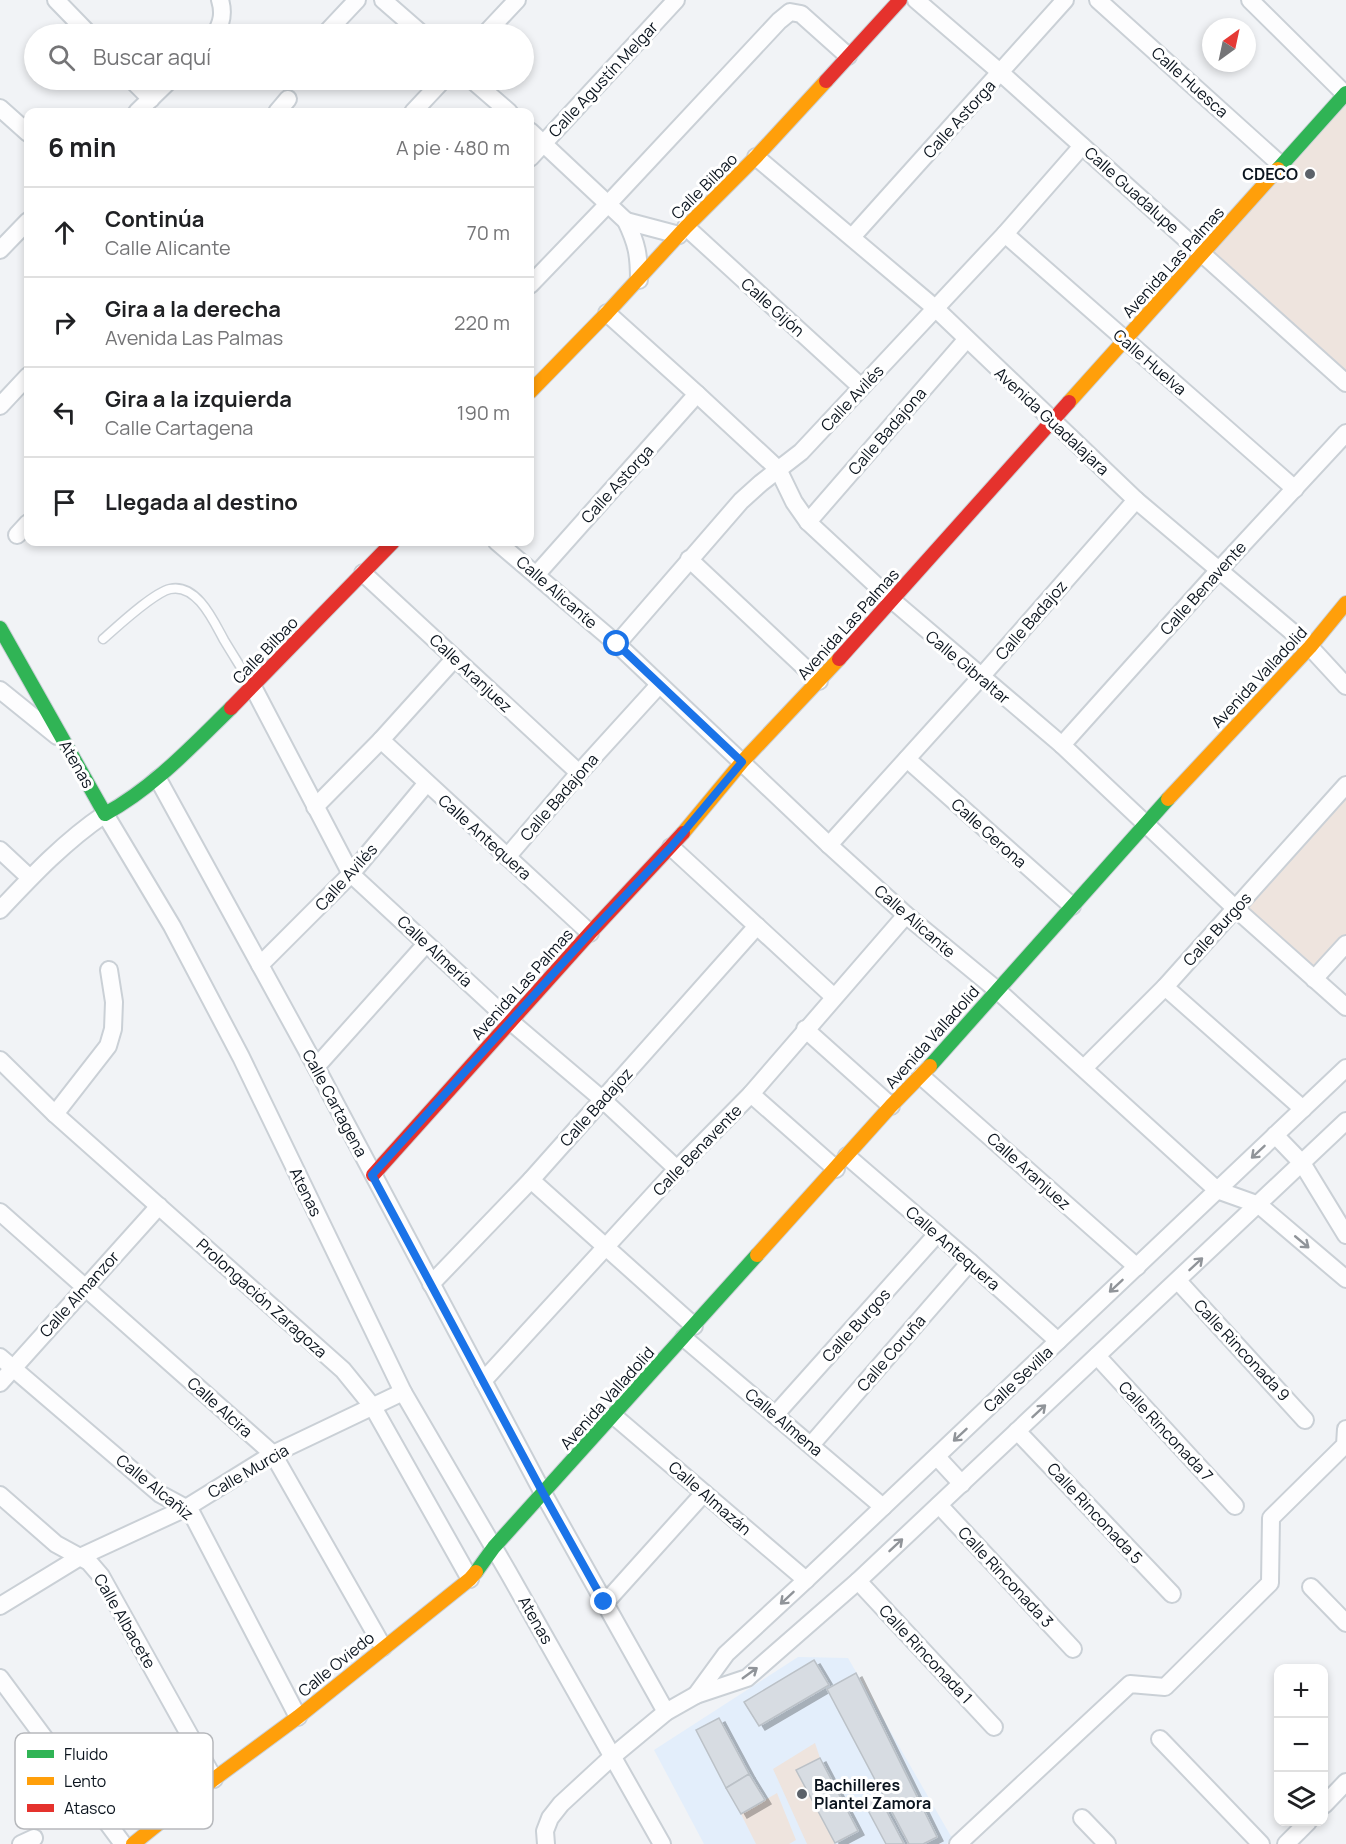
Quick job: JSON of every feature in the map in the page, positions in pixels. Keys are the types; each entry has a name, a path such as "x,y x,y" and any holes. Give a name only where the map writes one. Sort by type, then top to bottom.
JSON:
{"street":[{"path":"56,0 79,24"},
{"path":"220,0 220,24"},
{"path":"334,24 357,0"},
{"path":"383,0 411,24"},
{"path":"494,24 517,0"},
{"name":"Calle Agustín Melgar","path":"534,154 676,0"},
{"name":"Calle Bilbao","path":"534,389 639,280 682,231 756,157 900,0"},
{"name":"Calle Guadalupe","path":"916,0 1001,73 1346,383"},
{"name":"Calle Astorga","path":"852,237 1065,0"},
{"name":"Calle Huesca","path":"1098,0 1281,165"},
{"path":"1261,4 1345,93"},
{"path":"534,281 790,12 801,14 848,56"},
{"path":"142,90 151,99"},
{"path":"141,108 160,90"},
{"path":"417,108 434,90"},
{"path":"484,90 504,108"},
{"name":"Avenida Las Palmas","path":"372,1175 590,933 671,847 742,762 819,681 1345,93"},
{"path":"280,108 288,99"},
{"path":"0,108 24,129"},
{"path":"534,135 626,221 639,254 639,280"},
{"name":"Calle Avilés","path":"617,644 741,501 801,452 1005,234 1082,146"},
{"name":"Avenida Guadalajara","path":"756,157 935,308 1136,500 1310,646 1346,686"},
{"path":"626,221 682,231"},
{"path":"0,250 24,225"},
{"name":"Calle Gijón","path":"682,231 861,387"},
{"name":"Calle Huelva","path":"1005,234 1295,489"},
{"name":"Calle Gibraltar","path":"607,314 778,469 794,502 808,522 980,678 1062,745 1236,909 1346,1007"},
{"name":"Calle Badajona","path":"808,522 966,340"},
{"path":"0,406 24,380"},
{"name":"Calle Astorga","path":"536,575 697,394"},
{"name":"Calle Benavente","path":"1062,745 1218,571 1346,434"},
{"name":"Calle Badajoz","path":"829,845 1136,500"},
{"name":"Calle Bilbao","path":"105,814 127,802 158,779 253,687 389,546"},
{"name":"Calle Alicante","path":"502,546 617,644 829,845 906,915 997,990 1217,1190 1259,1205 1346,1279"},
{"path":"689,560 819,681"},
{"name":"Calle Aranjuez","path":"363,573 579,773"},
{"name":"Avenida Valladolid","path":"543,1493 891,1106 921,1076 1145,824 1310,646 1346,603"},
{"name":"Atenas","path":"0,628 105,814 172,926 241,1057 403,1392 613,1756"},
{"path":"315,807 381,740 455,658"},
{"name":"Calle Badajona","path":"507,857 579,773 660,685"},
{"name":"Calle Almería","path":"253,687 351,874 510,1021 603,1100 677,1169"},
{"path":"0,690 63,741"},
{"name":"Calle Antequera","path":"381,740 590,933"},
{"name":"Calle Gerona","path":"907,759 1071,906"},
{"name":"Calle Cartagena","path":"158,779 316,1067 543,1493 666,1712"},
{"name":"Calle Avilés","path":"260,965 351,874 426,784"},
{"name":"Calle Burgos","path":"1084,1068 1165,987 1346,784"},
{"path":"0,910 79,832 105,814"},
{"path":"671,847 834,997"},
{"path":"0,850 30,878"},
{"name":"Calle Benavente","path":"483,1381 677,1169 751,1094 906,915"},
{"name":"Calle Badajoz","path":"431,1284 531,1180 756,926"},
{"path":"316,1067 426,944"},
{"path":"1314,979 1346,944"},
{"path":"55,1114 108,1046 113,1029 114,1002 109,970"},
{"path":"1165,987 1303,1109"},
{"path":"805,1029 891,1106"},
{"name":"Prolongación Zaragoza","path":"0,1060 55,1114 343,1370 373,1407 470,1579"},
{"name":"Calle Sevilla","path":"696,1695 726,1654 1346,1068"},
{"name":"Calle Aranjuez","path":"921,1076 1137,1267"},
{"name":"Calle Antequera","path":"751,1094 937,1234 1058,1341"},
{"name":"Calle Sevilla","path":"546,1844 545,1831 550,1818 561,1804 613,1756 666,1712 696,1695 747,1678 858,1581 1346,1121"},
{"path":"1275,1135 1302,1163 1346,1235"},
{"name":"Calle Almena","path":"531,1180 606,1247 775,1415 883,1507"},
{"name":"Calle Almanzor","path":"0,1383 6,1362 86,1287 159,1206"},
{"name":"Calle Alcira","path":"0,1212 273,1454 383,1647"},
{"name":"Calle Burgos","path":"775,1415 937,1234"},
{"name":"Calle Coruña","path":"811,1445 970,1262"},
{"name":"Calle Rinconada 9","path":"1178,1281 1305,1420"},
{"name":"Calle Rinconada 7","path":"1097,1356 1235,1506"},
{"name":"Calle Alcañiz","path":"6,1362 160,1494 186,1508 199,1524 298,1717"},
{"name":"Calle Murcia","path":"0,1606 80,1557 186,1508 273,1454 403,1392"},
{"name":"Calle Almazán","path":"614,1416 806,1580"},
{"path":"958,1844 1130,1684 1165,1688 1270,1583 1271,1518 1344,1445 1346,1430"},
{"name":"Calle Rinconada 5","path":"1017,1431 1172,1594"},
{"path":"937,1456 962,1484"},
{"name":"Calle Oviedo","path":"214,1779 298,1717 470,1579 494,1547 543,1493"},
{"path":"604,1602 704,1493"},
{"name":"Calle Albacete","path":"0,1495 56,1544 89,1562 101,1576 188,1733"},
{"name":"Calle Rinconada 3","path":"939,1505 1073,1649"},
{"name":"Calle Rinconada 1","path":"858,1581 994,1727"},
{"path":"1311,1587 1346,1623"},
{"path":"0,1678 41,1733"},
{"path":"1160,1739 1261,1844"},
{"path":"613,1756 662,1844"},
{"path":"1328,1800 1346,1782"},
{"path":"1082,1818 1107,1844"},
{"path":"1287,1844 1303,1826"},
{"path":"112,1829 123,1844"},
{"name":"Calle Oviedo","path":"134,1844 152,1829"}],"lane":[{"path":"103,639 157,596 172,589 186,591 198,599 210,613 253,687"}],"shaded area":[{"name":"CDECO","path":"1346,94 1346,386 1203,254"},
{"path":"1346,785 1346,944 1314,979 1236,909"},
{"name":"Bachilleres Plantel Zamora","path":"798,1657 848,1658 952,1838 947,1844 704,1844 654,1750"},
{"path":"815,1743 820,1758 797,1770 834,1844 807,1844 773,1769"},
{"path":"777,1793 796,1840 789,1844 756,1844 741,1814"}],"building":[{"path":"814,1660 829,1685 759,1726 744,1702"},
{"path":"856,1673 937,1837 923,1844 909,1844 827,1689"},
{"path":"719,1718 749,1774 726,1788 696,1730"},
{"path":"820,1758 858,1831 835,1843 796,1770"},
{"path":"749,1774 765,1800 741,1814 726,1788"},
{"path":"877,1793 904,1844 886,1844 863,1801"}],"traffic: fast":[{"path":"1278,169 1346,93"},
{"path":"0,628 105,814 156,779 231,708"},
{"path":"930,1066 1168,799"},
{"path":"476,1572 494,1547 757,1255"}],"traffic: slow":[{"path":"534,388 826,81"},
{"path":"1069,402 1278,169"},
{"path":"1168,799 1310,647 1346,603"},
{"path":"683,833 742,762 839,659"},
{"path":"757,1255 930,1066"},
{"path":"213,1780 298,1717 476,1572"},
{"path":"133,1844 152,1829"}],"traffic: jam":[{"path":"826,81 900,0"},
{"path":"839,659 1069,402"},
{"path":"231,708 389,546"},
{"path":"373,1175 683,833"}],"place":[{"name":"CDECO","path":"1310,174"},
{"name":"Bachilleres Plantel Zamora","path":"802,1794"}],"route":[{"path":"604,1602 372,1175 590,933 671,847 742,762 617,644"}]}
